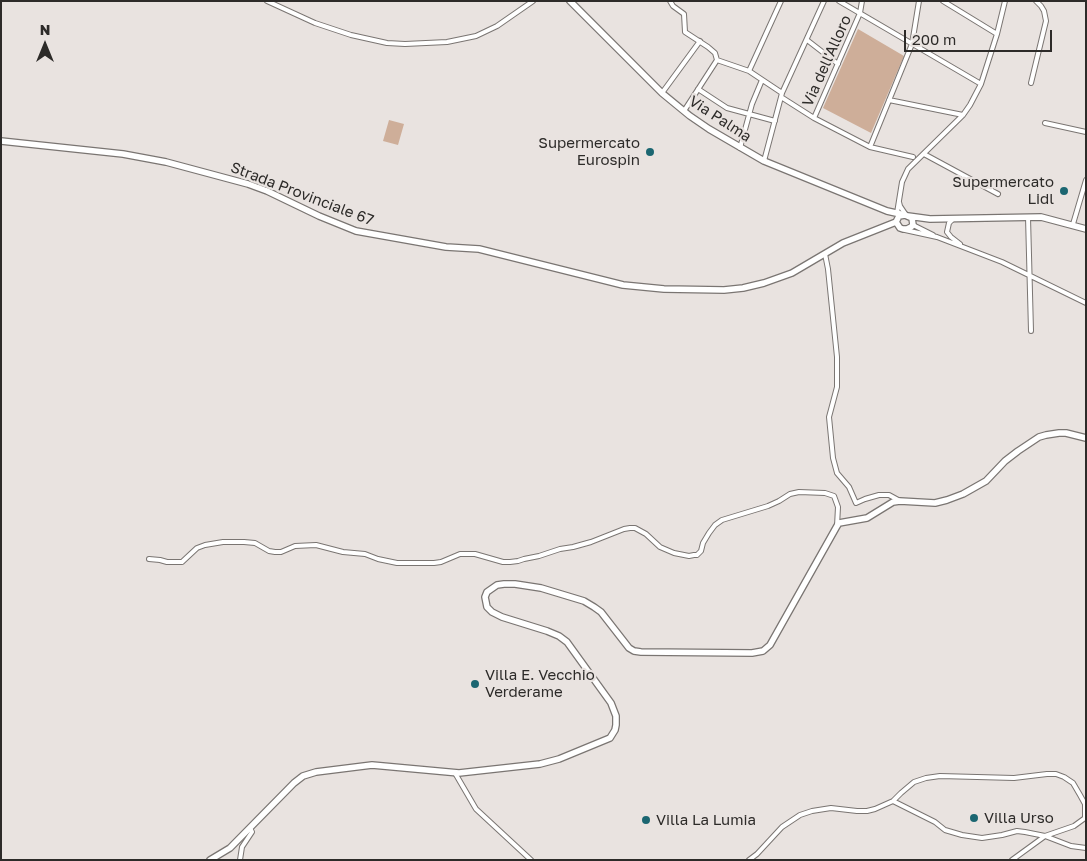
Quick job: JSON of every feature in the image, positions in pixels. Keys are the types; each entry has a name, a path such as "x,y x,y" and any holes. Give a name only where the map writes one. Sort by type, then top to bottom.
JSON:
{"street":[{"path":"267,1 315,23 351,35 387,43 405,44 447,42 476,36 497,26 532,1"},
{"name":"Via Palma","path":"570,1 662,93 709,129 764,161 887,211"},
{"path":"670,1 672,6 684,14 685,32 700,40 715,53 717,60 684,111"},
{"path":"749,72 781,1"},
{"path":"764,161 782,95 824,1"},
{"path":"839,1 981,84"},
{"name":"Via dell'Alloro","path":"814,118 860,13 862,1"},
{"path":"870,146 912,44 918,1"},
{"path":"943,1 997,34"},
{"path":"937,237 902,229 897,225 898,200 902,182 908,169 963,115 970,105 981,84 1005,1"},
{"path":"1031,83 1046,21 1044,11 1036,1"},
{"path":"662,93 700,40"},
{"path":"807,40 838,64"},
{"path":"717,60 749,72 814,118 870,146 913,156"},
{"path":"740,148 752,104 762,80"},
{"path":"698,89 727,108 775,121"},
{"path":"889,100 963,115"},
{"path":"1045,123 1086,132"},
{"name":"Strada Provinciale 67","path":"1,141 123,154 166,162 261,188 319,216 356,231 446,247 479,249 623,285 664,289 724,290 742,288 764,283 792,273 844,243 876,231"},
{"path":"924,154 998,194"},
{"path":"1073,224 1086,180"},
{"path":"887,211 892,209 898,200"},
{"path":"898,200 900,206 912,218 913,224"},
{"path":"887,211 896,219"},
{"path":"887,211 896,219"},
{"path":"876,231 899,216 907,215 930,219 1041,217 1086,229"},
{"path":"1028,217 1031,331"},
{"path":"876,231 907,229 913,224 930,219"},
{"path":"953,219 949,223 948,232 950,237 963,247"},
{"path":"913,224 937,237 1002,262 1086,303"},
{"path":"825,254 837,357 837,387 830,417 833,458 837,473 849,487 856,503 879,495 889,495 900,501"},
{"path":"836,526 842,522 867,518 888,504 900,501 935,502 963,494 986,481 1005,461 1046,434 1059,432 1086,438"},
{"path":"148,559 182,562 197,548 205,545 223,542 244,542 275,552 281,552 295,546 316,544 343,552 365,554 397,563 434,563 460,554 475,554 503,562 510,562 591,542 630,528 635,528 646,534 660,547 674,553 698,555 715,525 722,520 768,506 790,494 799,492 825,493 834,496 838,507 836,526 770,645 763,652 634,651 629,648 601,612 584,601 528,586 504,584 491,589 485,597 487,607 492,612 553,633 567,642 611,703 616,716 616,725 610,738 558,759 540,764 455,773 372,765 316,772 303,776 294,783 230,848 210,860"},
{"path":"455,773 476,808 531,860"},
{"path":"749,860 782,827 806,812 831,808 867,811 884,806 914,782 926,778 940,776 1014,778 1047,774 1056,774 1064,777 1073,784 1085,804 1085,818 1074,826 1045,836 1012,860"},
{"path":"892,801 936,822 945,830 962,835 982,838 1017,831 1045,836 1071,846 1086,848"},
{"path":"240,860 242,847 252,832 250,828"}],"shaded area":[{"path":"858,29 904,56 871,133 823,108"},
{"path":"389,120 404,124 398,145 383,141"}],"place":[{"name":"Supermercato Eurospin","path":"650,152"},
{"name":"Supermercato Lidl","path":"1064,191"},
{"name":"Villa E. Vecchio Verderame","path":"475,684"},
{"name":"Villa Urso","path":"974,818"},
{"name":"Villa La Lumia","path":"646,820"}]}
